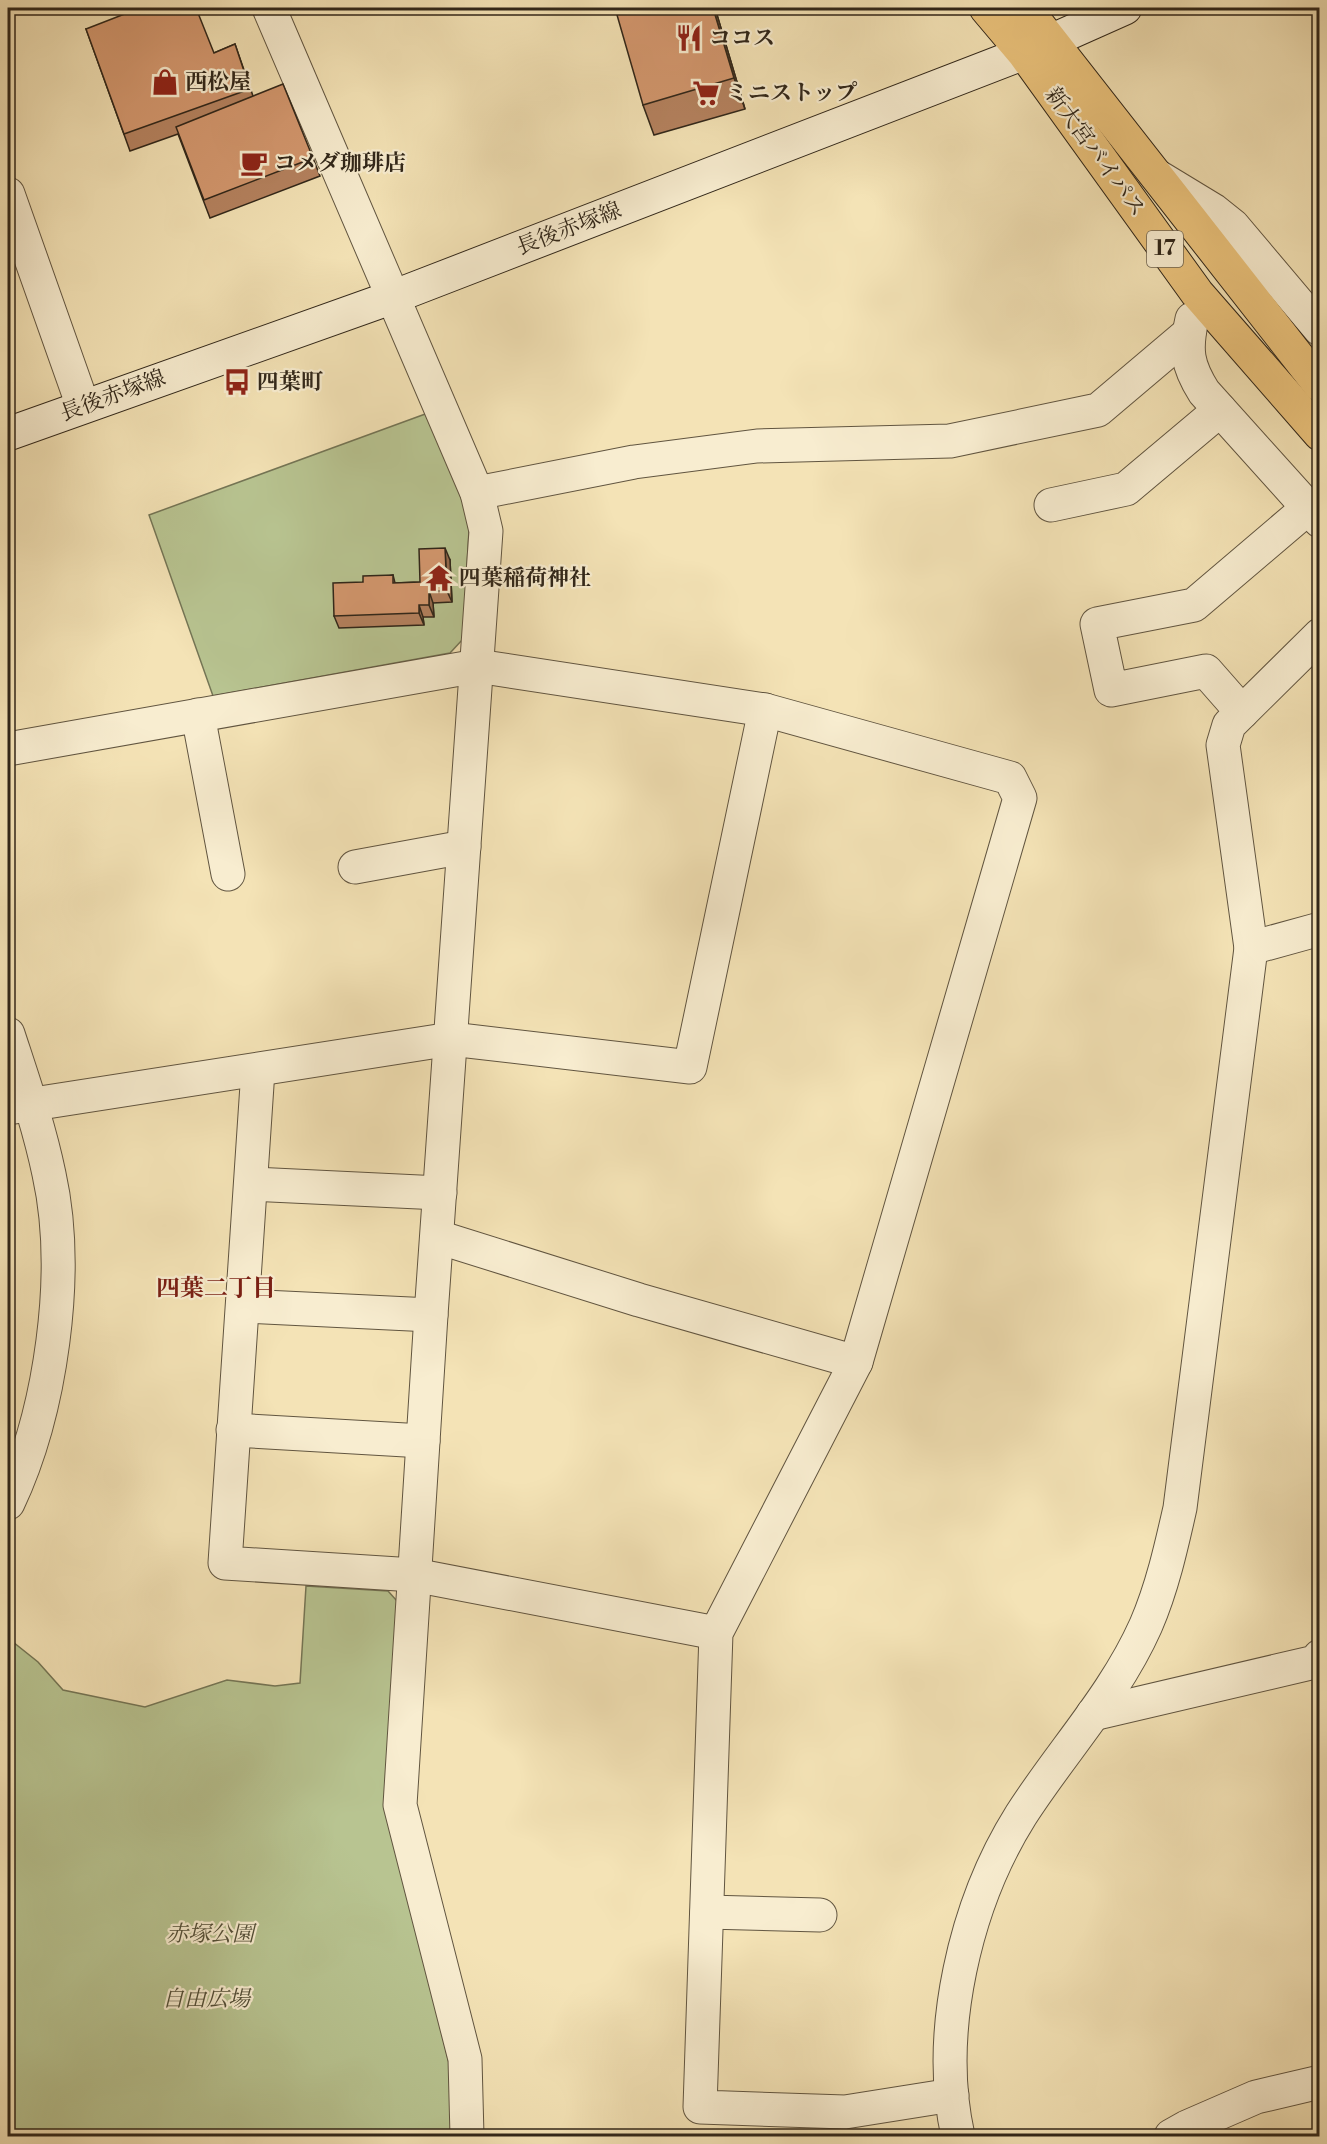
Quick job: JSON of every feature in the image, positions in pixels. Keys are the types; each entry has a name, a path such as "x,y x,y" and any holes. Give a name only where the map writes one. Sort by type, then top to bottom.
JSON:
{"highway":[{"name":"新大宮バイパス","path":"986,8 1036,47 1156,175 1320,385"},
{"name":"新大宮バイパス","path":"1025,8 1036,47 1197,293 1320,434"}],"street":[{"path":"269,8 477,493 486,531 431,1315 400,1805 465,2059 467,2136"},
{"name":"長後赤塚線","path":"8,434 393,297 1036,47 1125,8"},
{"name":"17","path":"1156,175 1213,210 1233,226 1320,329"},
{"path":"8,194 83,406"},
{"name":"17","path":"1197,293 1187,348 1192,371 1204,392 1314,514"},
{"path":"477,493 634,462 757,446 950,441 1098,410 1189,333"},
{"path":"1051,505 1126,489 1220,410"},
{"path":"1242,712 1206,671 1111,690 1097,624 1194,605 1314,514"},
{"path":"958,2136 952,2095 953,2019 961,1965 976,1908 997,1860 1021,1815 1121,1672 1145,1626 1168,1563 1180,1508 1251,948 1223,745 1229,725 1320,635"},
{"path":"8,749 477,666 765,710 1010,778 1020,798 856,1362 716,1633 700,2107 845,2112 952,2095"},
{"path":"19,1106 451,1038 690,1067 765,710"},
{"path":"198,715 228,874"},
{"path":"355,867 464,847"},
{"path":"1251,948 1320,929"},
{"path":"8,1034 19,1106 50,1174 57,1255 54,1336 41,1406 26,1457 8,1503"},
{"path":"258,1070 225,1563 414,1575 716,1633"},
{"path":"251,1184 440,1192"},
{"path":"438,1237 639,1300 856,1362"},
{"path":"243,1306 431,1315"},
{"path":"233,1430 423,1441"},
{"path":"1093,1714 1318,1662"},
{"path":"707,1912 820,1916"},
{"path":"1171,2136 1256,2097 1320,2082"}],"green space":[{"path":"428,413 463,500 469,530 463,639 450,653 213,696 149,515"},
{"name":"赤塚公園","path":"306,1586 388,1591 397,1601 386,1800 454,2084 456,2136 8,2136 8,1638 38,1662 63,1690 145,1707 227,1680 275,1686 300,1683"}],"building":[{"path":"140,8 196,8 214,53 235,44 250,89 124,134 86,29"},
{"path":"615,8 713,8 734,78 643,105"},
{"path":"283,84 313,158 204,200 176,127"},
{"path":"445,548 447,591 429,591 429,605 419,605 419,613 334,616 333,583 363,582 363,576 393,575 393,583 420,582 419,549"}],"place":[{"name":"ココス","path":"689,38"},
{"name":"西松屋","path":"165,82"},
{"name":"ミニストップ","path":"706,93"},
{"name":"コメダ珈琲店","path":"254,163"},
{"name":"四葉町","path":"237,382"},
{"name":"四葉稲荷神社","path":"439,578"}],"district":[{"name":"四葉二丁目","path":"216,1289"}],"park label":[{"name":"自由広場","path":"206,1999"}]}
